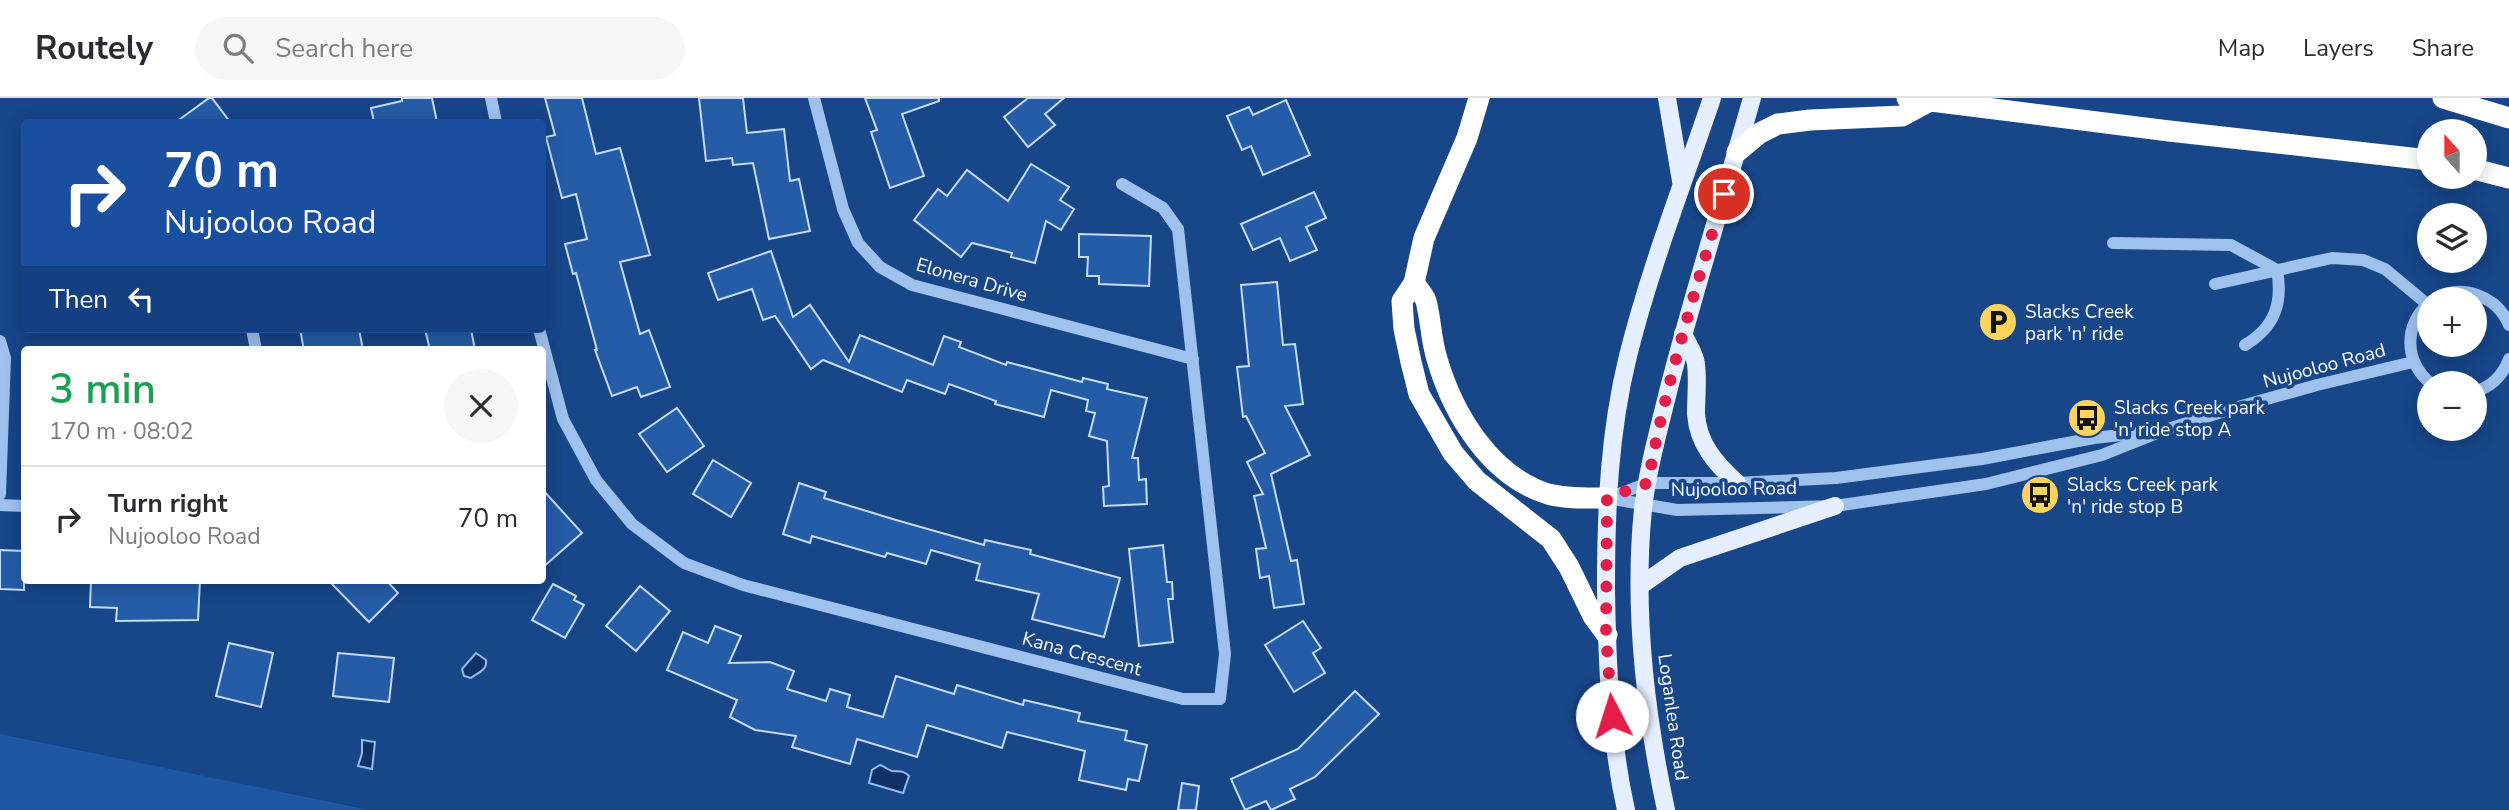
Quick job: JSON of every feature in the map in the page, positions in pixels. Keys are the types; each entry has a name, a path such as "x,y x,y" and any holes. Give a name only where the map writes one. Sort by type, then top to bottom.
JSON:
{"highway":[{"path":"1479,98 1467,138 1424,238 1414,284 1402,301 1404,329 1419,394 1453,453 1477,481 1551,539 1606,635"},
{"path":"2443,98 2509,118"},
{"path":"1737,152 1760,133 1778,124 1810,120 1902,117 1918,100 2417,159"},
{"path":"2487,172 2509,178"},
{"path":"1414,284 1425,300 1430,333 1445,384 1475,438 1487,452 1511,474 1540,491 1572,497 1607,498"}],"main road":[{"path":"1667,98 1681,184"},
{"path":"1626,810 1614,736 1606,635 1607,498 1613,435 1628,357 1656,257 1712,98"},
{"name":"Loganlea Road","path":"1666,810 1646,699 1640,586 1643,506 1655,444 1683,334 1752,98"},
{"path":"1683,334 1696,362 1696,417 1700,434 1719,467 1737,483"},
{"path":"1640,586 1680,558 1835,506"}],"street":[{"path":"491,98 495,119"},
{"name":"Elonera Drive","path":"814,98 844,209 858,243 880,267 912,285 1193,359"},
{"name":"Kana Crescent","path":"546,363 562,419 596,480 632,524 684,563 743,585 1183,699 1220,699 1225,654 1178,229 1163,208 1122,184"},
{"path":"2113,243 2231,246 2277,270"},
{"path":"2215,284 2332,257 2363,260 2385,269 2417,292"},
{"path":"2245,345 2262,335 2277,309 2280,289 2277,270"},
{"path":"2487,298 2499,308 2509,325"},
{"path":"2417,316 2411,330 2409,346 2418,371"},
{"path":"0,341 5,358 0,494"},
{"path":"2487,385 2495,381 2506,368 2509,359"},
{"name":"Nujooloo Road","path":"1607,498 1678,510 1835,506 1986,484 2102,455 2165,430 2317,385 2413,362"},
{"name":"Nujooloo Road","path":"1607,498 1648,483 1737,483 1836,478 1982,460 2094,438 2165,430"},
{"path":"0,505 21,506"}],"shaded area":[{"path":"476,653 486,660 485,666 471,678 464,676 462,669"},
{"path":"0,734 369,810 0,810"},
{"path":"362,740 375,742 372,769 358,766"},
{"path":"880,765 909,776 903,793 869,783 872,770"}],"building":[{"path":"212,98 228,119 180,119"},
{"path":"402,98 432,98 436,119 373,119 371,108 402,101"},
{"path":"545,98 582,98 596,154 620,148 650,255 620,262 640,334 649,330 670,387 641,397 637,387 612,396 595,350 576,273 573,274 565,244 587,239 576,194 562,198 546,137 555,135"},
{"path":"699,98 743,98 747,133 784,129 790,181 799,179 810,231 769,239 753,163 733,165 732,158 706,161"},
{"path":"865,98 939,98 939,101 902,114 924,176 890,188 871,132 877,130"},
{"path":"1028,98 1064,98 1045,114 1055,125 1028,147 1004,117"},
{"path":"1286,100 1310,155 1263,175 1251,146 1242,150 1227,116 1249,107 1253,115"},
{"path":"1031,164 1069,187 1060,200 1074,209 1061,230 1046,221 1035,263 1011,257 1012,253 972,243 961,257 914,220 938,189 947,196 967,170 1008,201"},
{"path":"1314,192 1326,218 1306,227 1317,250 1290,261 1280,238 1253,250 1241,224"},
{"path":"1079,234 1151,236 1149,286 1099,284 1099,276 1087,276 1088,257 1079,257"},
{"path":"771,251 793,317 810,305 849,362 860,335 933,365 944,336 961,342 959,347 1006,365 1007,362 1082,382 1083,378 1108,384 1107,389 1147,398 1132,458 1138,458 1139,480 1146,479 1147,504 1104,506 1103,487 1109,486 1107,441 1089,436 1095,413 1086,411 1088,400 1051,390 1044,417 995,404 996,401 949,384 945,394 907,380 902,392 823,360 811,369 775,316 763,320 752,289 718,300 708,273"},
{"path":"1277,282 1283,345 1295,344 1303,404 1285,406 1310,455 1271,474 1291,561 1297,560 1304,604 1274,608 1269,576 1260,578 1256,549 1266,548 1254,496 1263,494 1247,462 1265,453 1246,416 1243,417 1237,367 1249,366 1241,285"},
{"path":"301,333 360,333 362,346 303,346"},
{"path":"426,333 472,333 474,346 429,346"},
{"path":"677,408 704,446 667,472 639,434"},
{"path":"713,460 751,483 731,517 693,494"},
{"path":"799,483 826,492 824,498 896,520 984,545 985,540 1031,550 1030,554 1120,578 1104,637 1032,619 1039,594 976,580 980,564 931,550 926,564 887,553 885,557 812,536 810,543 783,534"},
{"path":"546,493 582,533 546,564"},
{"path":"1163,545 1167,582 1172,582 1173,599 1168,599 1173,642 1139,646 1129,549"},
{"path":"0,550 21,551 21,584 24,584 24,590 0,589"},
{"path":"91,584 200,584 198,620 116,621 117,608 90,607"},
{"path":"332,584 390,584 398,593 369,622"},
{"path":"553,584 576,596 574,600 584,605 565,638 532,620"},
{"path":"640,586 670,611 636,651 606,626"},
{"path":"1303,621 1321,648 1313,653 1325,673 1294,692 1265,645"},
{"path":"715,626 741,636 729,663 770,662 794,671 787,689 826,701 830,689 850,695 847,707 883,717 896,676 954,694 957,685 1023,705 1024,700 1080,713 1078,721 1127,731 1125,740 1147,745 1139,781 1128,779 1126,790 1079,780 1085,751 1007,732 1002,748 927,725 917,757 857,739 850,764 792,747 796,736 755,730 730,717 737,700 667,670 683,632 708,643"},
{"path":"229,643 273,653 261,707 216,696"},
{"path":"338,653 394,658 389,702 333,696"},
{"path":"1355,691 1379,714 1315,777 1290,789 1295,799 1271,810 1266,801 1245,810 1231,779 1298,749"},
{"path":"1182,783 1199,786 1196,810 1178,810"}],"place":[{"name":"Slacks Creek park 'n' ride","path":"1998,322"},
{"name":"Slacks Creek park 'n' ride stop A","path":"2087,418"},
{"name":"Slacks Creek park 'n' ride stop B","path":"2040,495"}],"route":[{"path":"1612,716 1606,635 1607,498 1648,483 1655,444 1683,334 1724,194"}]}
